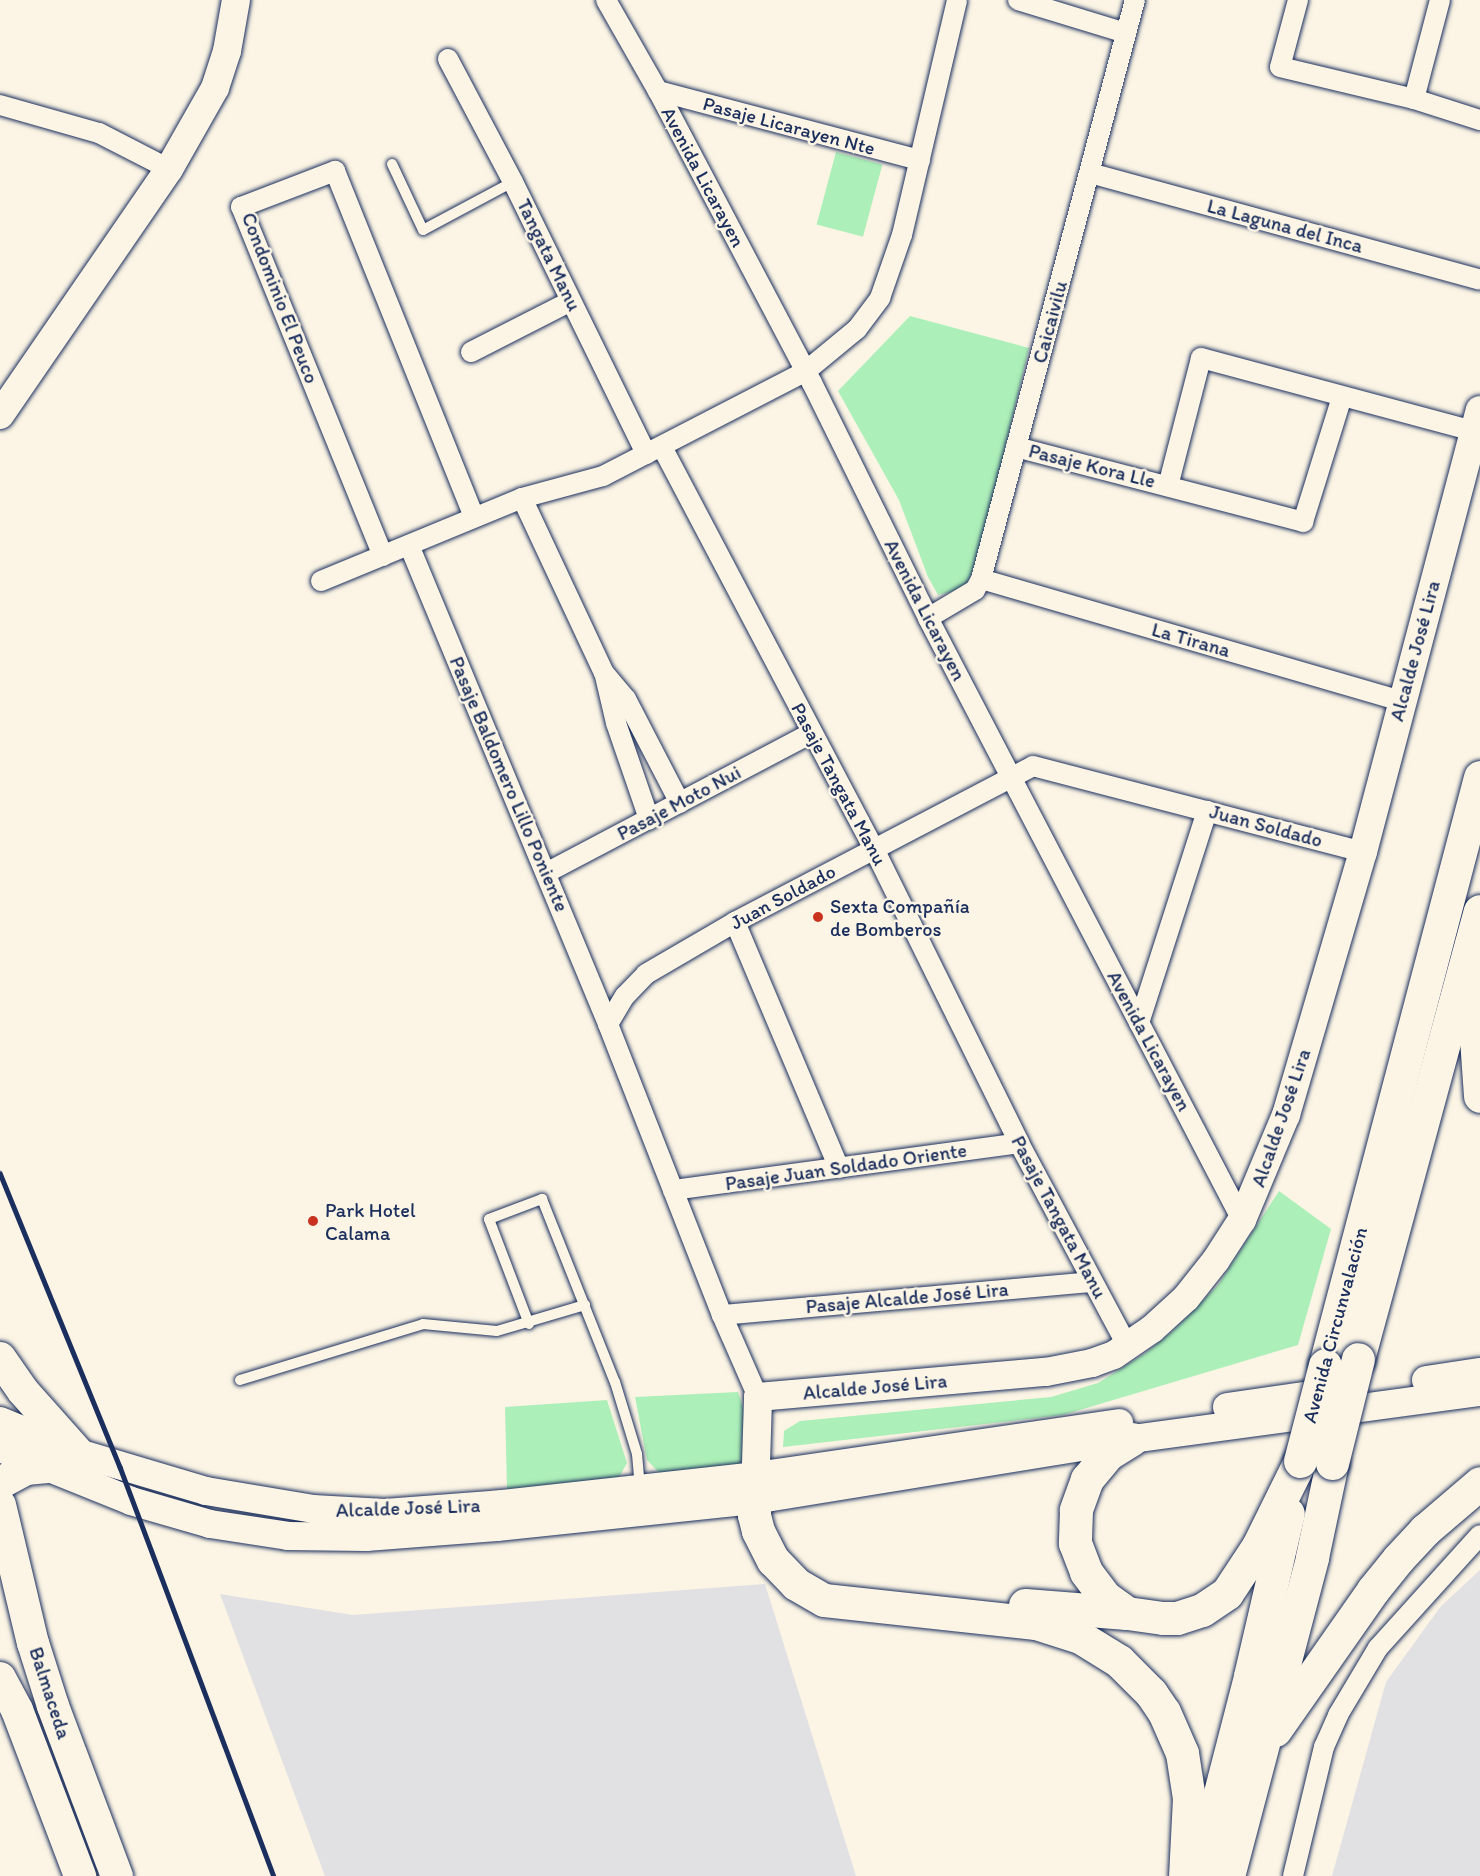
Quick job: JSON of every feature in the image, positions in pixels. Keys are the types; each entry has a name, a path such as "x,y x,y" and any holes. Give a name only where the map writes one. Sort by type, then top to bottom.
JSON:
{"highway":[{"name":"Avenida Circunvalación","path":"1198,1876 1250,1676 1310,1462 1325,1365 1480,777"},
{"name":"Avenida Circunvalación","path":"1228,1876 1312,1557 1310,1462 1358,1359 1480,911"},
{"path":"1480,947 1475,1024 1480,1096"},
{"path":"1127,1613 1105,1597 1086,1572 1075,1543 1074,1526 1080,1494 1087,1479 1108,1454 1132,1439"},
{"path":"755,1488 765,1528 780,1550 798,1566 826,1581 842,1585 986,1602 1177,1618 1202,1610 1227,1593 1310,1462"},
{"path":"1263,1748 1367,1598 1398,1559 1425,1530 1480,1483"},
{"path":"755,1488 754,1515 758,1531 773,1560 796,1584 824,1600 1036,1623 1080,1637 1119,1661 1151,1693 1164,1712 1182,1754 1189,1798 1185,1876"}],"main road":[{"path":"0,1358 23,1391 78,1453"},
{"path":"0,1483 26,1469 50,1467"},
{"name":"Balmaceda","path":"1,1514 50,1696 117,1876"},
{"name":"Balmaceda","path":"0,1678 17,1710 80,1876"}],"street":[{"path":"0,415 169,169 215,88 227,51 237,0"},
{"name":"Avenida Licarayen","path":"606,0 658,91 806,371 928,618 1242,1220"},
{"path":"321,581 409,545 477,523 522,498 603,476 806,371 857,329 880,298 902,235 957,0"},
{"path":"1018,0 1126,33"},
{"name":"Caicaivilu","path":"981,579 1135,0"},
{"path":"1298,0 1280,68 1414,99 1480,120"},
{"path":"1414,99 1440,0"},
{"name":"Tangata Manu","path":"448,58 513,182 571,301 654,451"},
{"name":"Pasaje Licarayen Nte","path":"658,91 920,160"},
{"path":"0,105 99,132 169,169"},
{"name":"Condominio El Peuco","path":"382,556 242,207 334,171 477,523"},
{"name":"La Laguna del Inca","path":"1090,173 1480,280"},
{"path":"471,352 571,301"},
{"name":"Pasaje Kora Lle","path":"1168,486 1202,358 1342,397 1477,421"},
{"name":"Pasaje Kora Lle","path":"1016,447 1303,522 1342,397"},
{"name":"Alcalde José Lira","path":"758,1397 1069,1369 1092,1364 1128,1347 1152,1329 1186,1298 1216,1260 1242,1220 1286,1115 1363,852 1477,421"},
{"name":"Pasaje Tangata Manu","path":"654,451 812,733 874,849 1019,1143 1128,1347"},
{"path":"522,498 604,674 616,723 649,819"},
{"name":"Pasaje Baldomero Lillo Poniente","path":"409,545 608,1024"},
{"path":"928,618 975,590 981,579"},
{"name":"La Tirana","path":"981,579 1402,701"},
{"path":"604,674 626,699 680,804"},
{"name":"Pasaje Moto Nui","path":"546,873 812,733"},
{"name":"Juan Soldado","path":"608,1024 625,996 646,974 735,921 1033,766 1363,852"},
{"path":"1139,1023 1207,811"},
{"path":"735,921 839,1168"},
{"path":"608,1024 722,1315 758,1397 755,1488"},
{"name":"Pasaje Juan Soldado Oriente","path":"673,1190 1019,1143"},
{"name":"Pasaje Alcalde José Lira","path":"722,1315 1092,1282"},
{"name":"Alcalde José Lira","path":"0,1421 78,1453 171,1482 242,1499 349,1512 385,1513 503,1504 640,1489 755,1488 1480,1372"},
{"name":"Alcalde José Lira","path":"0,1448 110,1493 172,1515 249,1531 288,1536 398,1535 1480,1392"},
{"path":"1293,1876 1324,1748 1338,1715 1378,1648 1480,1535"}],"lane":[{"path":"392,164 423,230 513,182"},
{"path":"529,1324 489,1219 542,1199 615,1382 637,1454 640,1489"},
{"path":"240,1380 423,1324 497,1331 529,1324 585,1305"}],"shaded area":[{"path":"1480,1570 1480,1876 1332,1876 1386,1682 1441,1606"},
{"path":"765,1584 856,1876 325,1876 220,1594 353,1615"}],"green space":[{"path":"836,152 882,164 863,237 817,224"},
{"path":"910,316 1029,348 974,579 954,591 938,595 928,577 899,500 838,391"},
{"path":"1279,1191 1331,1229 1298,1345 1063,1415 783,1447 784,1431 800,1421 1051,1397 1098,1383 1144,1354 1172,1332 1218,1285"},
{"path":"738,1392 745,1413 748,1445 737,1471 663,1477 647,1460 635,1397"},
{"path":"607,1400 627,1463 616,1483 507,1489 505,1407"}],"railway":[{"path":"0,1173 120,1467 274,1876"}],"place":[{"name":"Sexta Compañía de Bomberos","path":"818,917"},
{"name":"Park Hotel Calama","path":"313,1221"}]}
